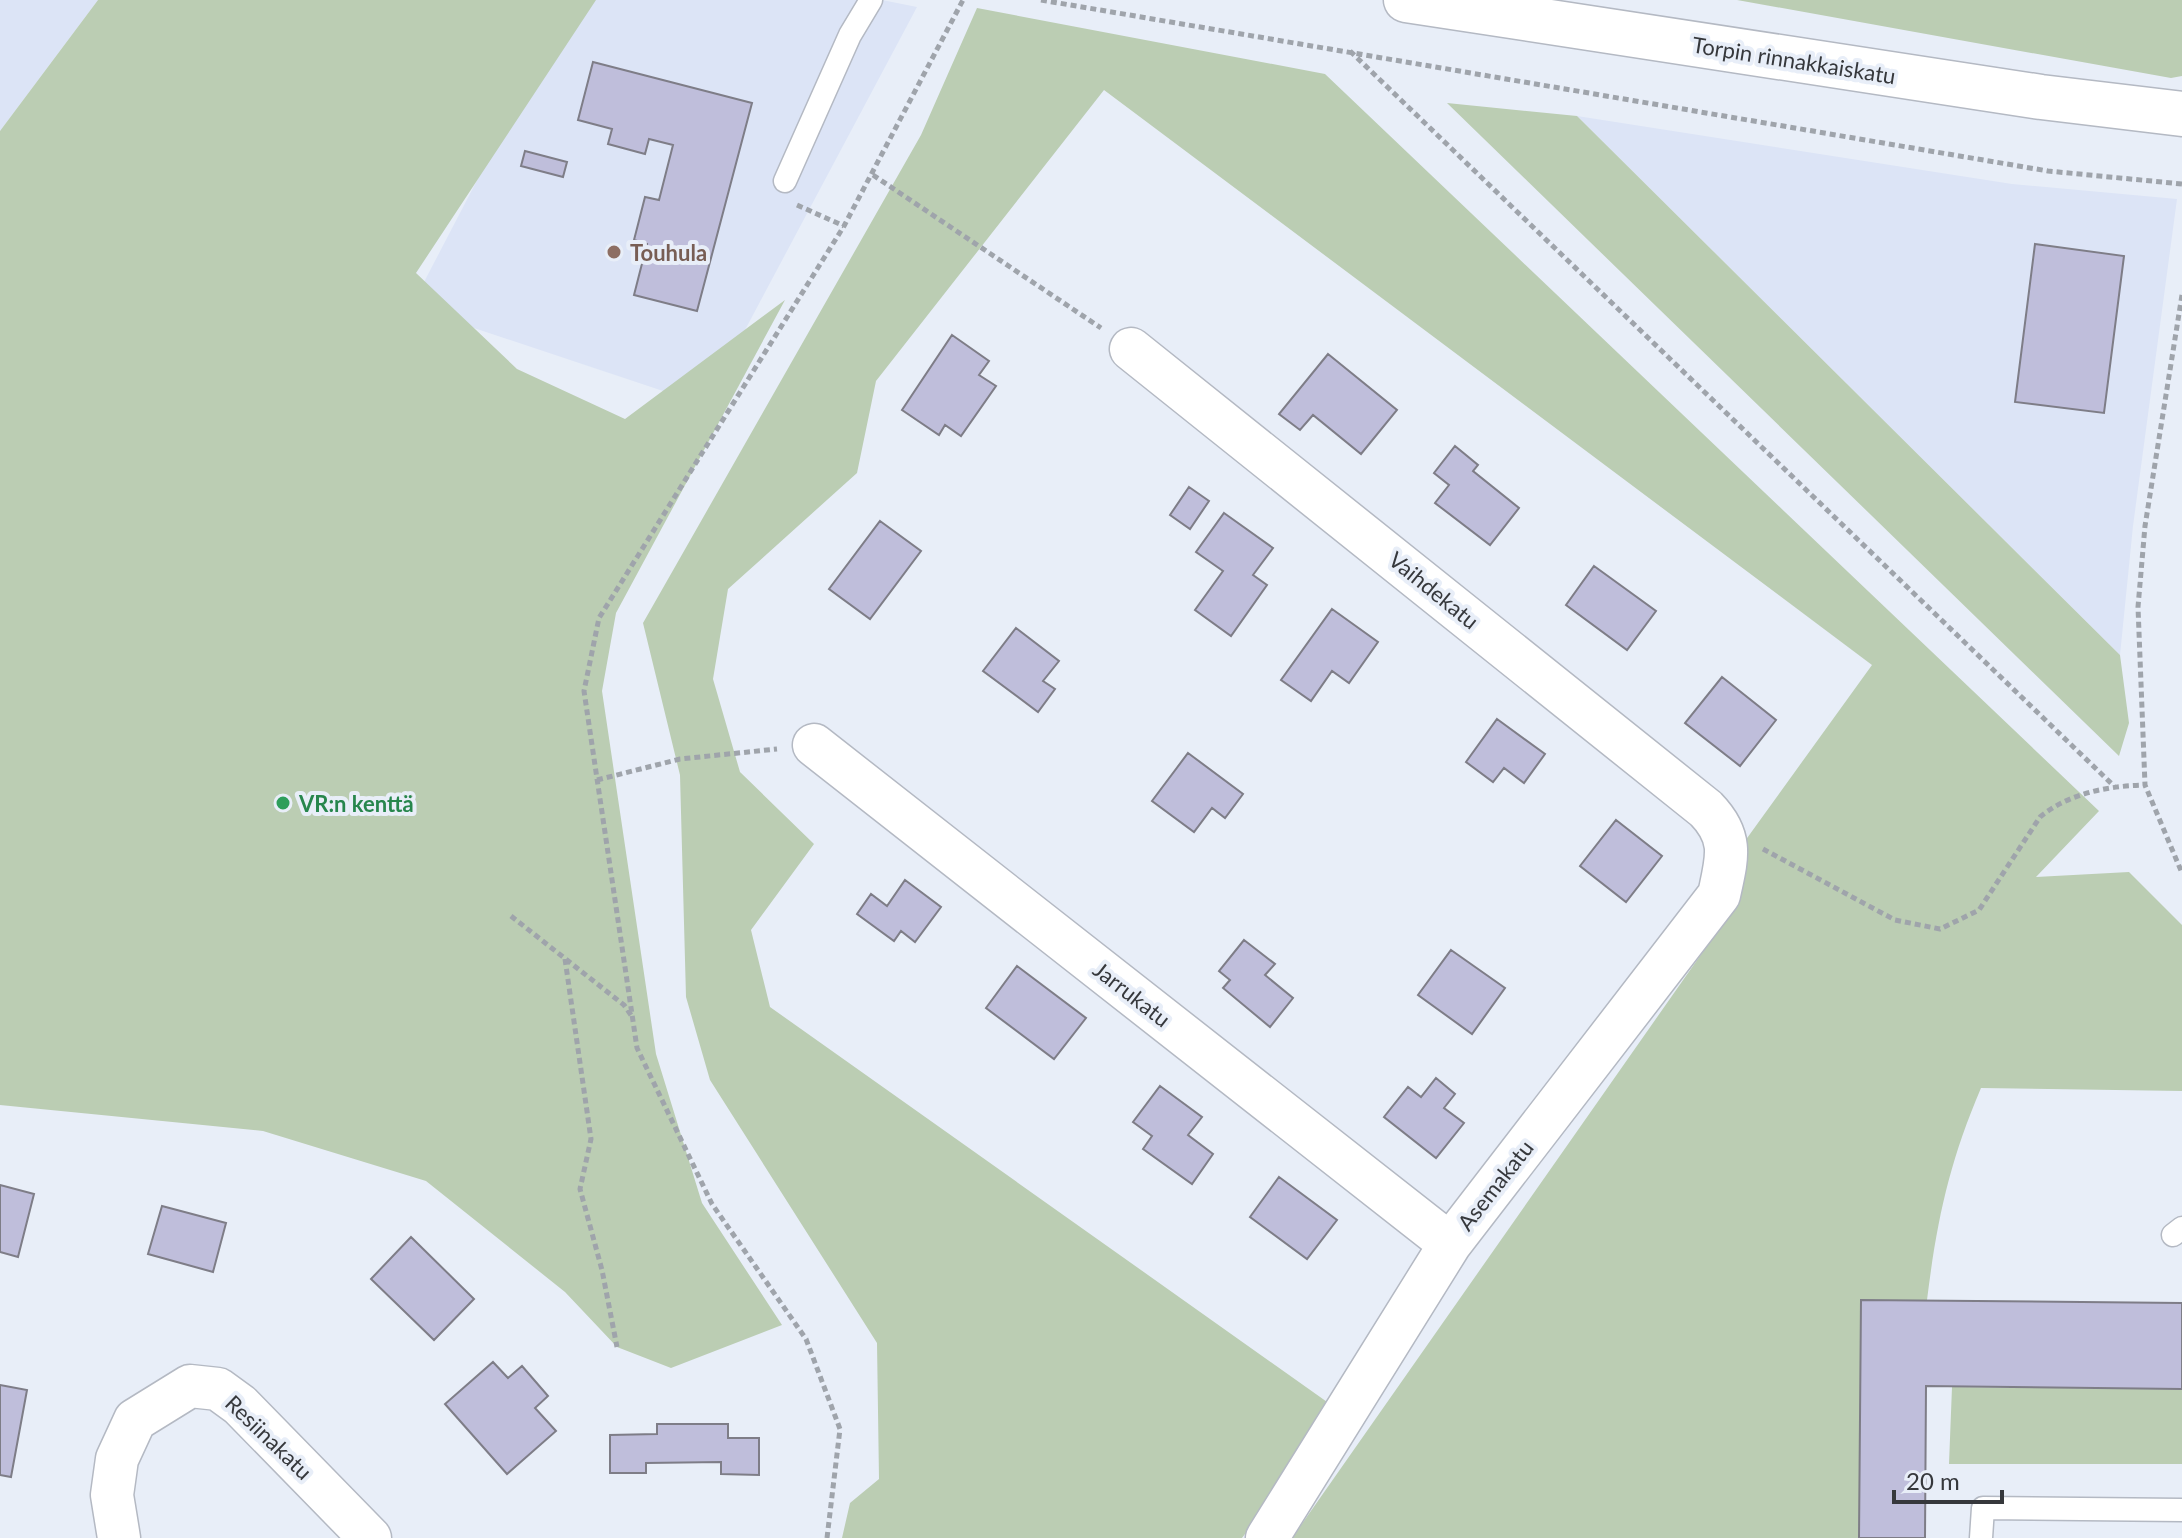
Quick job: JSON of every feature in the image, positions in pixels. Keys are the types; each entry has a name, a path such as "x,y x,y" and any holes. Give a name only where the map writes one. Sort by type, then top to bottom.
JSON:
{"main road":[{"name":"Torpin rinnakkaiskatu","path":"1406,0 2025,95 2182,114"}],"street":[{"name":"Vaihdekatu","path":"1131,349 1607,728 1724,834"},
{"name":"Jarrukatu","path":"814,745 1450,1244"},
{"name":"Asemakatu","path":"1267,1538 1450,1244 1719,895 1726,865 1724,834"},
{"name":"Resiinakatu","path":"119,1538 112,1495 115,1471 135,1420 165,1398 190,1386 218,1389 240,1405 370,1538"}],"lane":[{"path":"785,181 850,35 871,0"},
{"path":"1981,1538 1983,1508 2182,1510"}],"path":[{"path":"827,1538 840,1429 806,1339 712,1204 637,1048 584,691 599,618 844,226 963,0"},
{"path":"1041,0 2048,171 2182,184"},
{"path":"1349,50 2114,786"},
{"path":"873,175 1131,349"},
{"path":"785,181 778,197 844,226"},
{"path":"2182,295 2145,526 2138,607 2145,785 2182,873"},
{"path":"597,780 680,759 814,745"},
{"path":"1724,834 1895,920 1918,928 1940,929 1979,910 2040,817 2063,801 2114,786 2145,785"},
{"path":"511,916 624,1005 632,1016"},
{"path":"565,959 591,1139 580,1189 602,1270 617,1347"}],"shaded area":[{"path":"0,0 98,0 0,131"},
{"name":"Touhula","path":"571,0 882,0 917,7 705,405 411,307"},
{"path":"1577,116 2012,184 2177,199 2133,526 2120,655"}],"green space":[{"path":"98,0 596,0 416,273 517,369 625,419 785,300 616,613 602,691 656,1054 702,1203 782,1325 671,1368 617,1347 565,1292 426,1181 263,1131 0,1105 0,131"},
{"path":"1737,0 2182,0 2182,76 2171,78"},
{"path":"977,8 1325,74 2099,811 2036,877 2129,872 2182,925 2182,1091 1981,1088 1960,1142 1946,1192 1927,1300 1861,1300 1859,1538 1292,1538 1735,906 1737,852 1872,665 1104,90 876,381 857,473 728,589 713,679 740,772 814,844 751,930 770,1007 1337,1409 1242,1538 842,1538 850,1503 879,1479 877,1343 710,1080 686,997 680,775 643,623 921,135"},
{"path":"1447,103 1577,116 2120,655 2129,723 2119,756"},
{"path":"1952,1387 2182,1389 2182,1464 1949,1464"}],"building":[{"path":"593,62 752,103 697,311 634,295 647,244 634,240 645,197 659,200 673,145 649,139 645,154 608,144 612,129 578,120"},
{"path":"525,151 567,162 563,177 521,166"},
{"path":"2035,244 2124,256 2104,413 2015,402"},
{"path":"952,335 989,361 979,375 996,386 961,436 945,425 939,435 902,410"},
{"path":"1328,354 1397,410 1361,454 1313,415 1300,430 1279,414"},
{"path":"1455,446 1478,465 1473,471 1519,508 1490,545 1435,503 1449,485 1434,473"},
{"path":"1189,487 1209,501 1190,529 1170,515"},
{"path":"1224,513 1273,548 1253,575 1267,585 1231,636 1195,610 1223,571 1196,552"},
{"path":"880,521 921,551 870,619 829,589"},
{"path":"1594,566 1656,611 1627,650 1566,605"},
{"path":"1332,609 1378,642 1349,683 1332,671 1311,701 1281,680"},
{"path":"1016,628 1059,661 1043,681 1055,689 1038,712 983,671"},
{"path":"1722,677 1776,720 1740,766 1685,723"},
{"path":"1497,719 1545,754 1524,783 1504,768 1493,782 1466,762"},
{"path":"1188,753 1243,794 1225,818 1212,808 1194,832 1152,801"},
{"path":"1616,820 1662,856 1626,902 1580,866"},
{"path":"905,880 941,907 915,942 901,931 894,941 857,914 871,894 887,906"},
{"path":"1244,940 1275,964 1265,975 1293,998 1270,1027 1223,988 1230,980 1219,971"},
{"path":"1451,950 1505,988 1472,1034 1418,995"},
{"path":"1017,966 1086,1018 1054,1059 986,1008"},
{"path":"1436,1078 1455,1094 1444,1108 1464,1123 1436,1158 1384,1117 1408,1087 1421,1097"},
{"path":"1160,1086 1202,1117 1188,1135 1213,1154 1192,1184 1143,1149 1152,1136 1133,1122"},
{"path":"1279,1177 1337,1220 1307,1259 1250,1217"},
{"path":"0,1185 34,1194 18,1257 0,1252"},
{"path":"162,1206 226,1223 213,1272 148,1254"},
{"path":"411,1237 474,1299 434,1340 371,1279"},
{"path":"1861,1300 2182,1303 2182,1389 1926,1386 1925,1538 1859,1538"},
{"path":"493,1362 508,1378 522,1366 548,1396 535,1408 556,1431 507,1474 445,1404"},
{"path":"0,1385 27,1390 11,1477 0,1475"},
{"path":"657,1424 728,1424 728,1438 759,1438 759,1475 721,1474 721,1462 646,1463 646,1473 610,1473 610,1435 657,1434"}],"place":[{"name":"Touhula","path":"614,252"},
{"name":"VR:n kenttä","path":"283,803"}]}
